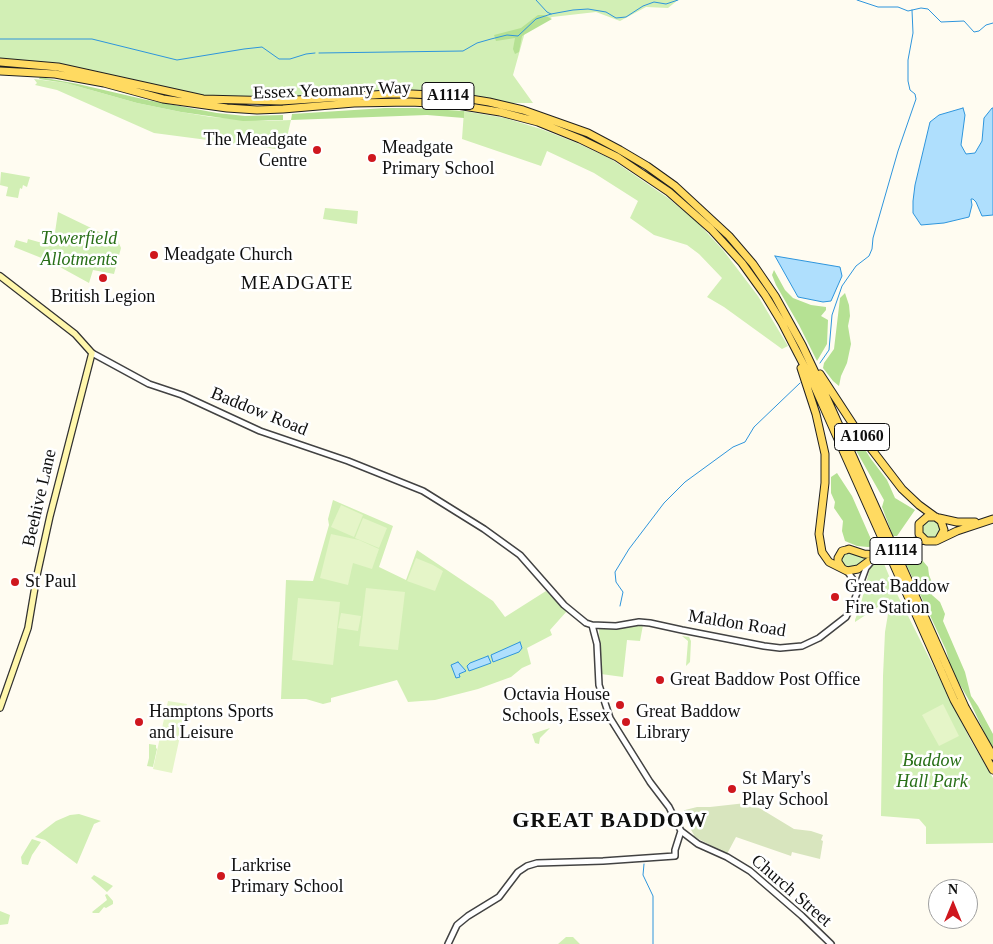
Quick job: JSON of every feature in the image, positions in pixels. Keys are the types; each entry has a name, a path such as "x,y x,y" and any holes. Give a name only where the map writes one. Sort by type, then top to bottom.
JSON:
{"main road":[{"name":"Essex Yeomanry Way","path":"0,62 58,67 202,99 260,102 412,94 452,96 489,102 523,110 588,133 620,150 675,186 729,236 753,264 775,296 802,345 965,707 993,756"},
{"name":"Essex Yeomanry Way","path":"0,71 55,74 163,99 226,108 256,110 354,103 410,102 451,104 500,112 538,122 580,138 617,157 669,192 711,229 742,263 774,309 813,383 954,700 993,770"},
{"name":"Baddow Road","path":"0,276 75,334 92,352"},
{"name":"A1114","path":"774,309 801,368 823,441 826,483 819,534 820,548 829,562 844,570"},
{"name":"A1060","path":"802,345 829,390 861,436 908,496 937,518 966,522 993,519 939,539"},
{"name":"Beehive Lane","path":"0,708 28,628 50,516 86,369 92,352"},
{"path":"875,557 849,549 842,552 838,562 844,570 858,568 902,543 918,529 922,519 927,517 937,518 943,524 944,530 939,539 931,542 920,536 918,529"},
{"path":"902,543 925,540"}],"street":[{"name":"Baddow Road","path":"92,352 149,384 182,395 260,431 348,461 423,491 455,510 520,555 564,605 592,625"},
{"name":"Maldon Road","path":"592,625 616,626 639,622 650,623 764,646 793,648 802,646 813,642 846,617 866,568 875,557"},
{"path":"844,570 856,582 856,596"},
{"path":"448,944 457,925 499,897 518,872 527,866 537,863 675,856 681,831 669,807 650,782 608,713 598,685 597,644 592,625"},
{"name":"Church Street","path":"681,831 698,844 727,857 750,871 802,916 830,944"}],"green space":[{"path":"0,0 678,0 668,8 646,7 620,21 596,12 552,17 525,32 513,75 533,103 510,103 457,94 411,90 279,100 207,97 147,85 60,63 0,59"},
{"path":"538,15 544,15 552,19 522,36 519,52 515,54 513,49 515,38 496,41 494,35 521,28"},
{"path":"40,77 217,113 245,116 283,115 283,120 243,121 181,112 137,103 66,83 39,79"},
{"path":"34,79 66,83 137,103 211,117 268,121 291,120 284,150 154,133 57,90 35,85 37,83"},
{"path":"385,108 464,111 464,118 427,115 291,120 292,114"},
{"path":"464,111 505,118 577,143 611,159 668,198 698,223 723,250 758,296 788,346 782,349 707,297 722,278 699,254 687,245 654,235 630,218 638,201 594,173 547,151 541,166 462,139"},
{"path":"1,172 30,177 27,187 23,185 22,189 20,188 18,198 6,196 8,187 0,185"},
{"path":"325,208 358,211 357,224 323,219"},
{"name":"Towerfield Allotments","path":"58,212 118,241 121,248 114,274 93,270 89,283 49,261 14,247 16,240 27,243 28,239 53,246"},
{"path":"774,270 785,290 793,298 811,305 826,307 821,316 828,320 827,344 817,361 776,285 772,275"},
{"path":"845,293 849,305 850,316 848,326 851,344 839,386 823,368 824,363 834,349 840,298"},
{"path":"846,426 887,480 895,498 915,510 897,536 893,536 882,507 884,500 849,438 844,428"},
{"path":"837,473 852,496 874,546 857,546 845,541 842,531 843,521 834,508 835,502 831,493 831,477"},
{"path":"333,500 393,526 379,567 406,580 417,550 493,601 505,617 546,591 567,611 550,630 552,635 527,648 531,664 522,668 511,677 478,689 435,700 408,702 397,680 331,698 331,702 323,704 306,699 281,699 286,580 313,581 329,525 328,519"},
{"path":"341,505 363,515 354,537 331,527"},
{"path":"363,518 387,528 379,548 355,538"},
{"path":"930,519 937,521 941,528 936,538 928,539 921,531 923,523"},
{"path":"331,534 359,540 379,549 372,569 353,563 348,585 320,578"},
{"path":"908,550 916,553 928,567 933,585 932,595 940,602 945,614 943,621 965,672 971,696 993,734 993,751 970,702 952,671 946,650 901,553"},
{"path":"848,551 869,558 860,565 845,567 841,559 842,554"},
{"path":"416,558 443,571 435,591 407,581"},
{"name":"Baddow Hall Park","path":"882,559 895,590 971,741 993,778 993,843 926,844 926,827 919,819 881,816 883,676 885,632 889,608 884,603 855,622 855,620 870,568"},
{"path":"366,588 405,592 398,650 359,646"},
{"path":"298,598 340,602 333,665 292,660"},
{"path":"341,613 361,616 358,631 338,628"},
{"path":"643,625 640,641 627,640 623,677 601,674 599,629 617,629"},
{"path":"682,636 689,637 691,641 690,662 686,666 688,641"},
{"path":"168,701 187,704 172,773 153,769"},
{"path":"943,704 959,736 939,746 922,715"},
{"path":"550,728 540,738 539,744 535,743 532,734"},
{"path":"149,744 156,745 157,749 153,767 147,766"},
{"path":"746,803 761,809 794,829 823,835 820,859 792,852 791,856 736,837 727,854 693,836 685,819 684,810 697,807"},
{"path":"79,814 101,821 94,824 77,864 45,840 35,837 56,821 70,815"},
{"path":"32,839 41,842 28,865 22,864 21,857"},
{"path":"94,875 113,886 107,892 91,878"},
{"path":"107,894 113,901 113,904 106,908 104,907 99,913 93,913 107,900 105,895"},
{"path":"0,911 10,915 8,924 0,925"},
{"path":"566,937 573,937 580,944 558,944"}],"water":[{"path":"963,108 965,115 961,145 966,154 975,153 982,141 984,118 993,108 993,215 982,216 976,202 971,199 972,205 969,217 944,223 921,225 913,213 913,201 930,122 939,115"},
{"path":"775,256 840,267 842,276 831,301 823,302 798,297"},
{"path":"520,642 522,648 519,652 493,662 491,655"},
{"path":"488,656 491,663 469,671 467,666 470,663"},
{"path":"458,662 466,671 459,674 460,677 456,678 451,665"}],"waterway":[{"path":"536,0 551,14"},
{"path":"319,53 463,51 477,43 491,39 507,35 518,36 536,19 551,14 588,9 606,12 616,18 626,17 643,6 654,2 666,4 678,0"},
{"path":"857,0 878,7 898,7 908,11 921,8 928,9 941,22 964,21 974,32 993,23"},
{"path":"820,363 829,350 832,315 842,286 856,266 869,256 872,249 873,238 898,151 916,99 915,94 910,90 908,81 908,60 913,33 912,10"},
{"path":"0,39 92,39 177,60 262,47 279,59 290,59 315,53"},
{"path":"620,606 623,592 616,582 615,572 629,549 664,503 685,482 733,447 745,442 754,427 800,383"},
{"path":"644,864 643,875 653,896 653,944"}],"place":[{"name":"The Meadgate Centre","path":"317,150"},
{"name":"Meadgate Primary School","path":"372,158"},
{"name":"Meadgate Church","path":"154,255"},
{"name":"British Legion","path":"103,278"},
{"name":"St Paul","path":"15,582"},
{"name":"Great Baddow Fire Station","path":"835,597"},
{"name":"Great Baddow Post Office","path":"660,680"},
{"name":"Octavia House Schools, Essex","path":"620,705"},
{"name":"Hamptons Sports and Leisure","path":"139,722"},
{"name":"Great Baddow Library","path":"626,722"},
{"name":"St Mary's Play School","path":"732,789"},
{"name":"Larkrise Primary School","path":"221,876"}],"district":[{"name":"MEADGATE","path":"297,284"},
{"name":"GREAT BADDOW","path":"610,821"}]}
